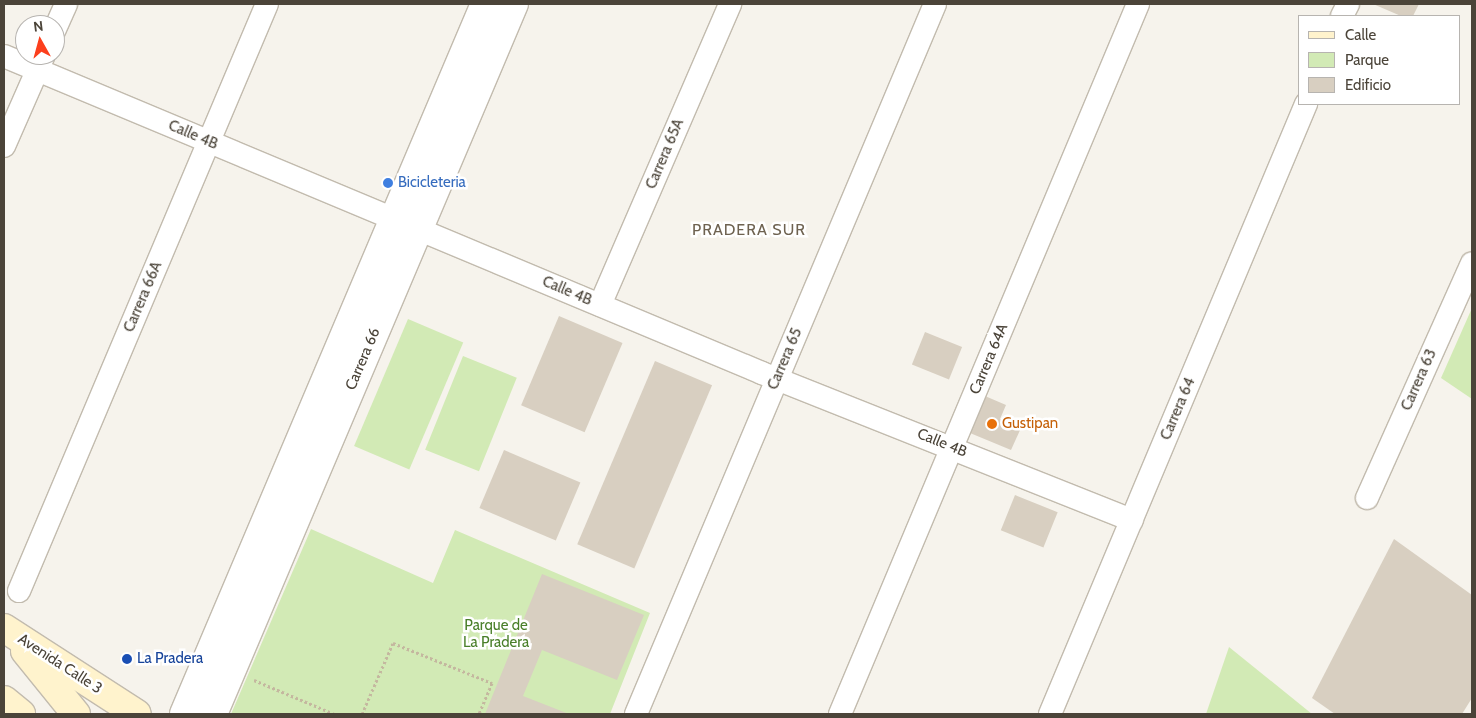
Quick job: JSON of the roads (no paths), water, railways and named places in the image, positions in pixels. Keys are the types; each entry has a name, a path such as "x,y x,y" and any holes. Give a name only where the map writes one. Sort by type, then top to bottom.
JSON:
{"main road":[{"name":"Avenida Calle 3","path":"6,629 76,714"},
{"name":"Avenida Calle 3","path":"6,629 137,714"},
{"path":"4,700 21,714"}],"street":[{"name":"Carrera 66A","path":"19,591 267,4"},
{"name":"Carrera 66","path":"213,714 406,224 485,4"},
{"name":"Carrera 66","path":"184,714 406,224 514,4"},
{"name":"Carrera 65A","path":"600,305 730,4"},
{"name":"Carrera 65","path":"636,714 935,4"},
{"name":"Carrera 64A","path":"840,714 1138,4"},
{"path":"4,146 40,65"},
{"name":"Calle 4B","path":"45,65 209,142 777,379 1132,520"},
{"name":"Carrera 64","path":"1050,714 1306,105"},
{"name":"Carrera 63","path":"1366,498 1472,263"}],"place":[{"name":"Bicicleteria","path":"388,183"},
{"name":"Gustipan","path":"992,424"},
{"name":"La Pradera","path":"127,659"}],"district":[{"name":"PRADERA SUR","path":"749,230"}],"park label":[{"name":"Parque de La Pradera","path":"496,634"}]}
